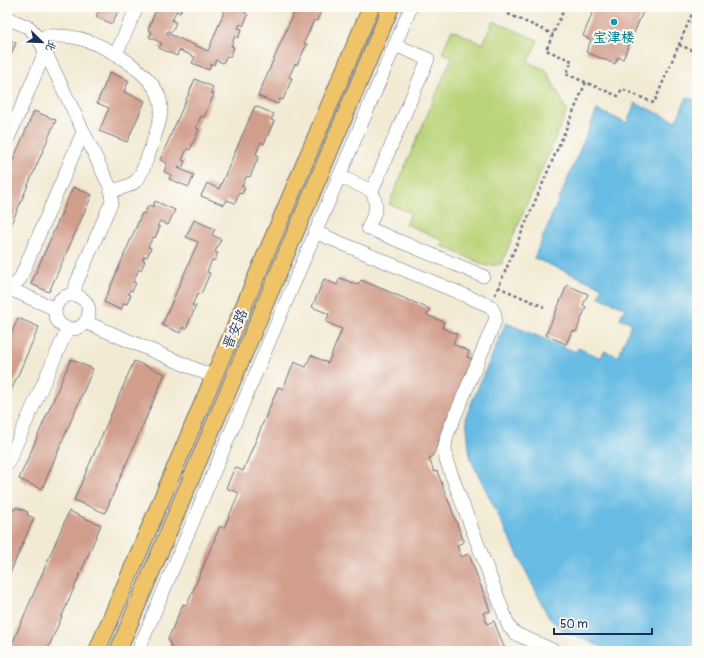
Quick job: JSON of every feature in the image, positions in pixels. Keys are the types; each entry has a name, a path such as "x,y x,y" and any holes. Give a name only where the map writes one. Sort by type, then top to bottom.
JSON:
{"main road":[{"name":"晋安路","path":"97,651 371,7"},
{"name":"晋安路","path":"118,651 391,7"}],"street":[{"path":"116,54 137,7"},
{"path":"138,651 411,7"},
{"path":"7,18 30,28 37,38 110,191 112,201 76,284 74,295"},
{"path":"37,38 58,36 82,40 99,46 116,54 136,69 156,90 160,100 160,111 157,126 147,158 137,180 124,188 110,191"},
{"path":"395,45 428,59 372,190 376,203 375,211 368,228 483,276"},
{"path":"7,141 45,52"},
{"path":"56,309 8,291 20,279 83,132"},
{"path":"339,176 372,190"},
{"path":"315,232 490,306 494,312 496,316 495,321 447,435 445,447 446,460 509,627 516,634 555,651"},
{"path":"68,295 80,296 88,305 88,318 78,327 68,328 63,326 57,319 56,309 58,302 68,295"},
{"path":"85,322 214,377"},
{"path":"7,465 68,328"}],"path":[{"path":"565,7 546,50 572,61 566,74 618,96 622,89 654,103 695,7"},
{"path":"508,14 553,34"},
{"path":"679,45 697,52"},
{"path":"490,306 586,82"},
{"path":"498,287 544,307"}],"green space":[{"path":"493,21 538,40 528,62 546,70 567,111 501,264 487,266 440,245 443,240 406,224 411,213 389,204 452,57 442,52 452,30 483,44"}],"water":[{"path":"687,97 697,101 697,651 611,651 563,630 549,618 470,458 466,416 506,323 576,352 578,348 601,358 604,351 618,356 632,323 620,318 625,308 599,297 602,287 534,258 597,110 627,123 635,103 676,121"}],"building":[{"path":"100,7 120,7 112,24 96,17"},
{"path":"157,7 182,7 180,13 176,11 172,21 176,22 172,32 168,31 167,33 208,51 226,7 247,7 245,13 248,15 243,26 240,24 238,28 242,29 238,38 235,36 231,46 234,47 230,57 227,56 223,63 216,60 214,65 211,64 209,70 192,63 195,57 179,50 177,56 159,48 162,43 149,37 152,32 148,30"},
{"path":"296,7 319,7 318,10 321,11 317,21 314,20 304,43 307,44 297,65 295,64 289,77 292,78 283,100 280,99 278,104 258,96"},
{"name":"宝津楼","path":"595,7 645,7 623,59 618,57 615,64 586,52 591,40 583,36"},
{"path":"7,39 16,43 7,64"},
{"path":"110,72 129,81 124,92 145,101 127,142 99,131 109,108 97,103"},
{"path":"195,79 213,87 211,93 214,94 204,117 201,116 196,128 199,129 190,150 187,149 182,160 185,161 182,168 179,166 178,168 194,175 189,187 169,179 171,175 164,172 167,163 160,160"},
{"path":"255,106 274,114 271,120 274,121 264,144 261,142 256,154 259,156 250,177 247,176 242,186 245,188 242,194 239,193 235,203 227,200 224,205 201,196 207,183 219,189"},
{"path":"34,111 56,120 7,234 7,174"},
{"path":"73,187 92,195 49,292 31,284"},
{"path":"155,201 175,210 168,225 160,221 157,226 160,227 155,238 153,237 148,247 151,248 147,257 144,256 143,260 145,261 141,270 139,269 133,282 136,283 132,291 130,290 128,294 131,295 127,304 124,303 121,310 104,302 142,213 144,214 149,205 153,207"},
{"path":"194,220 215,229 212,235 221,239 215,252 218,253 214,261 212,260 207,272 210,273 201,294 198,293 192,305 196,306 186,329 183,327 180,333 162,325 198,242 186,237"},
{"path":"340,278 358,285 361,280 430,309 427,315 444,322 442,328 457,334 453,344 469,351 467,357 472,359 432,457 429,458 434,472 437,471 464,542 457,545 461,557 469,554 490,611 483,613 487,624 494,621 504,647 514,651 173,651 168,639 183,604 187,605 220,526 224,528 239,493 226,488 235,467 243,471 278,387 283,389 294,362 306,367 311,355 328,363 342,329 326,322 329,314 312,307 324,279 337,285"},
{"path":"567,285 588,294 583,305 586,307 576,332 572,331 566,344 546,335"},
{"path":"18,318 39,327 7,400 7,343"},
{"path":"71,359 93,369 42,489 19,479"},
{"path":"134,361 165,374 105,513 74,500"},
{"path":"10,507 15,510 16,507 28,512 27,515 34,518 7,580 7,514"},
{"path":"69,511 101,525 47,651 9,651"}],"place":[{"name":"宝津楼","path":"614,22"}]}
